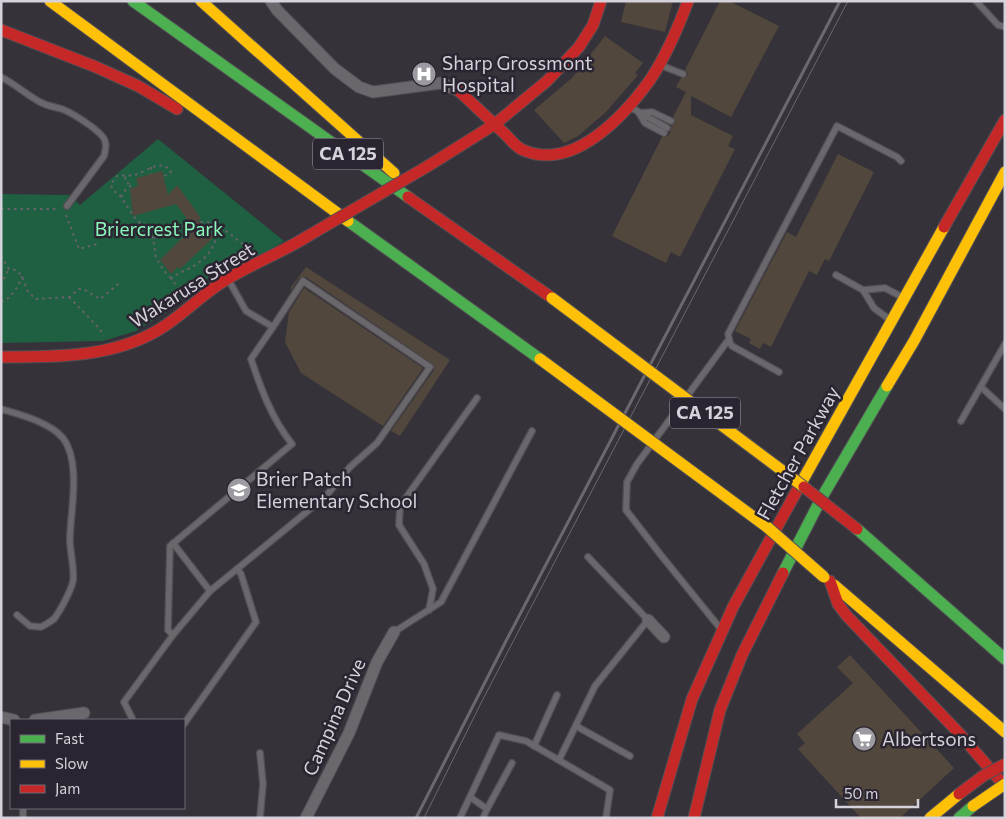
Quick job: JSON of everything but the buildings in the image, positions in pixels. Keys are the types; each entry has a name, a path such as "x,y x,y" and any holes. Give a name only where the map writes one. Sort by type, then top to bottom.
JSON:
{"main road":[{"name":"CA 125","path":"133,1 552,298 790,476 857,529 1004,659"},
{"path":"201,1 459,232"},
{"name":"Wakarusa Street","path":"1,357 58,357 109,350 134,342 159,330 228,279 308,236 428,166 495,124 547,81 574,53 593,25 601,1"},
{"path":"459,91 522,150 541,155 566,153 595,138 617,118 650,79 676,32 688,1"},
{"name":"CA 125","path":"52,3 767,527 1005,732"},
{"path":"22,26 96,67"},
{"path":"1,31 96,67 138,86 266,161"},
{"name":"Fletcher Parkway","path":"657,818 692,699 732,608 891,320 1005,120"},
{"path":"694,818 720,710 742,655 822,497 914,342 1005,172"},
{"path":"827,579 838,604 847,616 951,725 1005,785 973,806 959,818"},
{"path":"930,818 983,776 1005,764"}],"street":[{"path":"271,1 336,70 359,87 373,92 441,83 459,91"},
{"path":"648,620 664,637"},
{"name":"Campina Drive","path":"306,818 349,733 377,662 394,632"},
{"path":"42,719 84,713"}],"lane":[{"path":"976,1 998,25 1005,27"},
{"path":"658,64 683,74"},
{"path":"1,77 39,102 62,109 76,117 100,134 105,140 106,149 104,156 67,206"},
{"path":"628,105 640,113 645,123 666,131"},
{"path":"640,113 652,112 670,121"},
{"path":"779,372 732,346 728,334 837,126 898,157 901,161"},
{"path":"836,274 863,290 874,308 891,320"},
{"path":"228,279 246,311 273,327"},
{"path":"132,719 124,702 173,635 210,591 326,496 350,467 377,443 430,367 303,282 251,360 263,394 285,435 292,444 170,546 168,630 173,635"},
{"path":"863,290 885,288 904,298"},
{"path":"722,631 626,510 626,491 627,482 637,464 729,339"},
{"path":"961,421 1005,344"},
{"path":"981,388 1005,409"},
{"path":"430,610 432,589 424,564 399,525 400,506 478,398"},
{"path":"1,409 47,426 62,437 68,447 73,472 70,536 73,581 63,605 53,620 41,627 30,626 17,616"},
{"path":"394,632 441,602 532,431"},
{"path":"173,544 210,591"},
{"path":"559,760 595,686 648,620 588,557"},
{"path":"185,723 256,622 241,574 237,569"},
{"path":"534,746 557,695"},
{"path":"576,726 630,756"},
{"path":"460,818 499,735 526,741 610,790 606,818"},
{"path":"260,753 262,784 260,818"},
{"path":"482,818 512,763"},
{"path":"470,797 487,809"}],"path":[{"path":"164,176 171,171 164,165 150,167 135,175 117,176 111,184 112,189 121,197 134,217 153,238 156,258 164,271 192,304"},
{"path":"150,167 151,174"},
{"path":"121,197 126,189 132,185 127,183 124,175"},
{"path":"1,209 57,208 66,214 79,249 97,244"},
{"path":"153,238 166,233 176,232 182,226 191,227 197,223 206,222 218,226 238,239 261,262"},
{"path":"171,279 198,263 209,253 218,237 218,226"},
{"path":"1,256 8,268 1,285"},
{"path":"8,268 16,270 22,276 27,290 35,299 69,297 79,288 100,299 121,282"},
{"path":"1,302 7,300 13,294 22,276"},
{"path":"69,297 104,335 109,350"}],"green space":[{"name":"Briercrest Park","path":"158,139 284,241 268,251 212,275 165,313 136,331 103,341 1,343 1,194 69,195 80,205"}],"tram line":[{"path":"424,818 482,701 848,1"}],"railway":[{"path":"416,818 506,641 840,1"}],"traffic: fast":[{"path":"133,1 408,197"},
{"path":"348,221 540,359"},
{"path":"783,573 822,497 887,386"},
{"path":"857,529 1005,659"},
{"path":"959,818 973,806"}],"traffic: slow":[{"path":"50,1 348,221"},
{"path":"201,1 394,173"},
{"path":"887,386 914,341 1005,172"},
{"path":"800,485 944,227"},
{"path":"552,298 804,487"},
{"path":"540,359 767,527 824,577"},
{"path":"834,585 1005,732"},
{"path":"973,806 1005,784"},
{"path":"930,818 959,794"}],"traffic: jam":[{"path":"428,166 495,124 547,81 579,47 593,25 601,1"},
{"path":"459,91 516,146 523,150 542,155 560,153 578,147 596,137 612,124 650,80 671,42 688,1"},
{"path":"1,30 96,67 138,86 177,109"},
{"path":"944,227 1005,120"},
{"path":"308,236 428,166"},
{"path":"408,197 552,298"},
{"path":"1,357 83,354 123,346 142,339 160,329 224,281 308,236"},
{"path":"657,818 692,699 733,607 800,485"},
{"path":"804,487 857,529"},
{"path":"694,818 720,710 742,655 783,573"},
{"path":"830,581 838,604 847,616 958,732 1003,784"},
{"path":"959,794 983,776 1005,764"}],"place":[{"name":"Sharp Grossmont Hospital","path":"424,74"},
{"name":"Brier Patch Elementary School","path":"239,490"},
{"name":"Albertsons","path":"864,739"}]}
